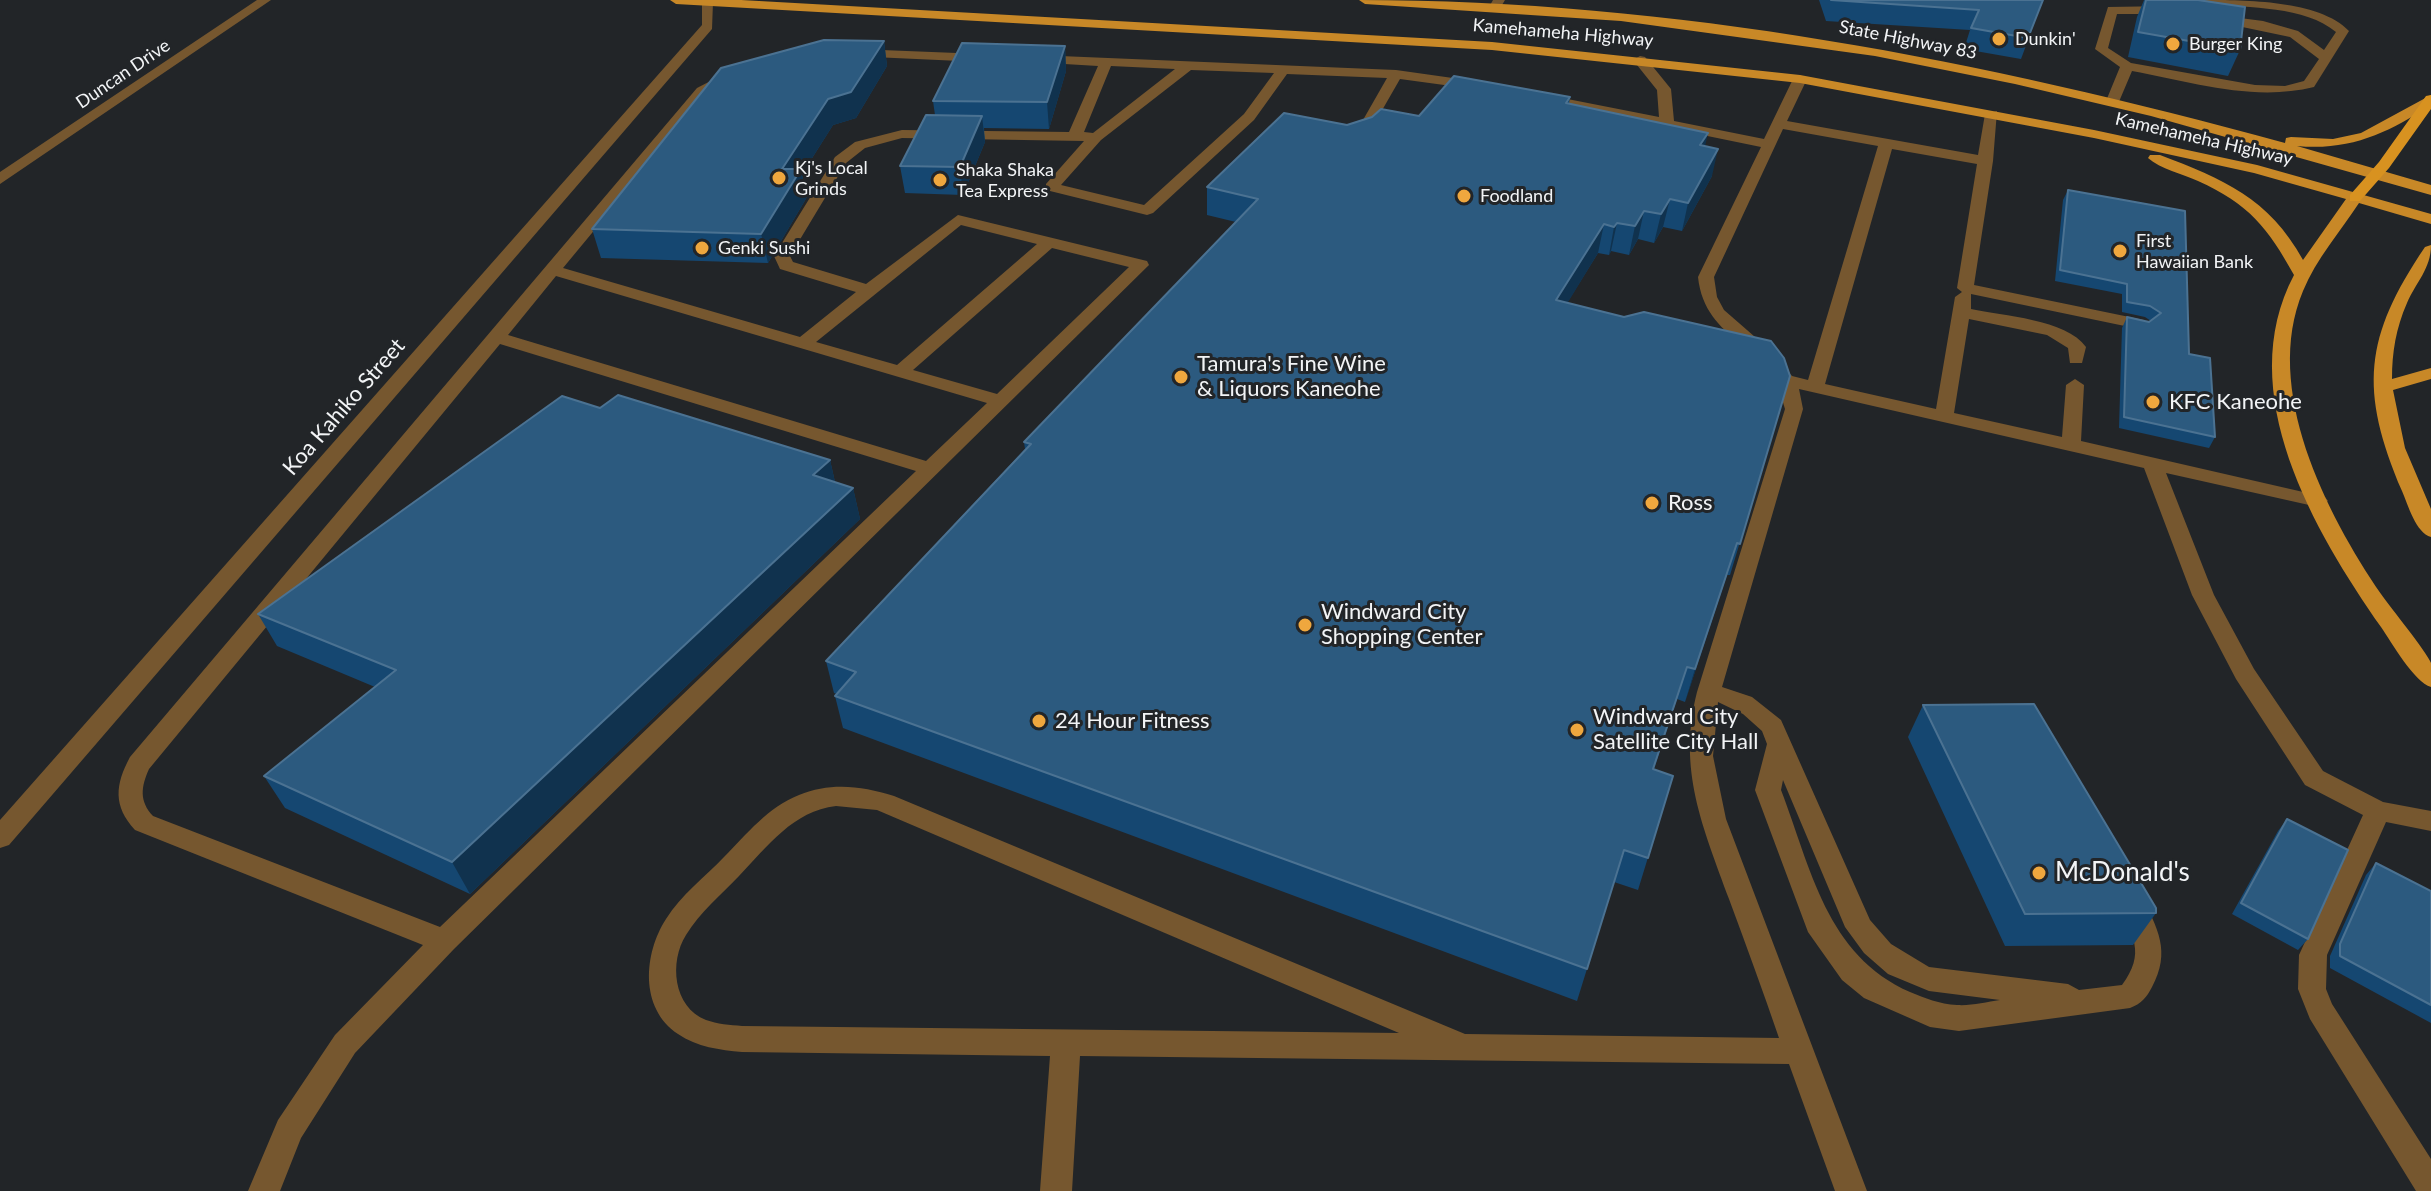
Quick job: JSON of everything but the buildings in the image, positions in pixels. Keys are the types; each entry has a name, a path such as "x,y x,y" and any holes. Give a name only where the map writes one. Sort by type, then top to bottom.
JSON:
{"highway":[{"path":"2355,198 2431,99"}],"main road":[{"name":"Kamehameha Highway","path":"676,0 984,15 1495,21 1640,60 1800,79 2094,134 2257,169 2431,219"},
{"path":"958,0 984,15"},
{"name":"State Highway 83","path":"1365,0 1495,21 1714,30 1874,52 2192,120 2431,190"},
{"path":"2192,120 2295,141 2346,142 2373,135 2431,99"},
{"path":"2094,134 2206,179 2244,201 2278,231 2302,274"},
{"path":"2355,198 2302,274 2287,318 2282,342 2289,422 2318,501 2358,577 2431,679"},
{"path":"2431,250 2398,304 2387,334 2384,387 2395,449 2431,530"},
{"path":"2384,387 2431,373"}],"street":[{"name":"Duncan Drive","path":"0,179 265,0"},
{"path":"2187,13 2114,5 2101,49 2127,66 2255,89 2285,90 2309,84 2343,31 2338,24 2318,16 2210,0"},
{"name":"Koa Kahiko Street","path":"0,838 708,26 707,2"},
{"path":"2202,15 2263,25 2294,34 2326,58"},
{"path":"836,53 1396,74 1495,88"},
{"path":"1640,60 1664,89 1667,122 1651,120"},
{"path":"1075,136 1106,62"},
{"path":"1187,66 1096,137 1051,187 1147,210 1256,118 1283,70"},
{"path":"2113,101 2127,66"},
{"path":"444,941 144,823 131,811 128,795 139,764 702,91 717,81 740,74"},
{"path":"1331,133 1357,130 1368,123 1396,74"},
{"path":"1800,79 1710,268 1705,287 1716,312 1768,355 1789,381 1794,409 1709,692 1698,746 1705,794 1851,1191"},
{"path":"1526,95 1768,144"},
{"path":"1944,415 1992,114"},
{"path":"1777,124 1986,161"},
{"path":"870,291 798,271 786,265 782,256 840,160 848,152 875,140 916,133 1096,137"},
{"path":"1815,387 1886,143"},
{"path":"264,1191 289,1130 345,1044 444,941 1141,265 958,220 803,343"},
{"path":"900,372 1049,242"},
{"path":"552,270 1000,401"},
{"path":"1965,288 2144,325"},
{"path":"1961,312 2052,331 2071,340 2076,353 2080,312"},
{"path":"496,337 930,469"},
{"path":"1789,381 2318,501"},
{"path":"2071,445 2075,385"},
{"path":"2152,463 2203,595 2244,673 2314,778 2378,811 2431,821"},
{"path":"1709,692 1727,695 1758,711 1772,726 1780,742 1768,790 1822,932 1852,971 1901,1003 1930,1014 1959,1018 2130,996 2144,980 2151,960 2151,938 2119,884"},
{"path":"1463,1047 867,797 826,797 805,803 787,813 674,929 664,954 661,979 668,1003 685,1023 710,1035 742,1039 1799,1051"},
{"path":"2378,811 2313,955 2312,989 2320,1010 2431,1187"},
{"path":"1056,1191 1066,1043"}],"place":[{"name":"Dunkin'","path":"1999,39"},
{"name":"Burger King","path":"2173,44"},
{"name":"Kj's Local Grinds","path":"779,178"},
{"name":"Shaka Shaka Tea Express","path":"940,180"},
{"name":"Foodland","path":"1464,196"},
{"name":"Genki Sushi","path":"702,248"},
{"name":"First Hawaiian Bank","path":"2120,251"},
{"name":"Tamura's Fine Wine & Liquors Kaneohe","path":"1181,377"},
{"name":"KFC Kaneohe","path":"2153,402"},
{"name":"Ross","path":"1652,503"},
{"name":"Windward City Shopping Center","path":"1305,625"},
{"name":"24 Hour Fitness","path":"1039,721"},
{"name":"Windward City Satellite City Hall","path":"1577,730"},
{"name":"McDonald's","path":"2039,873"}]}
